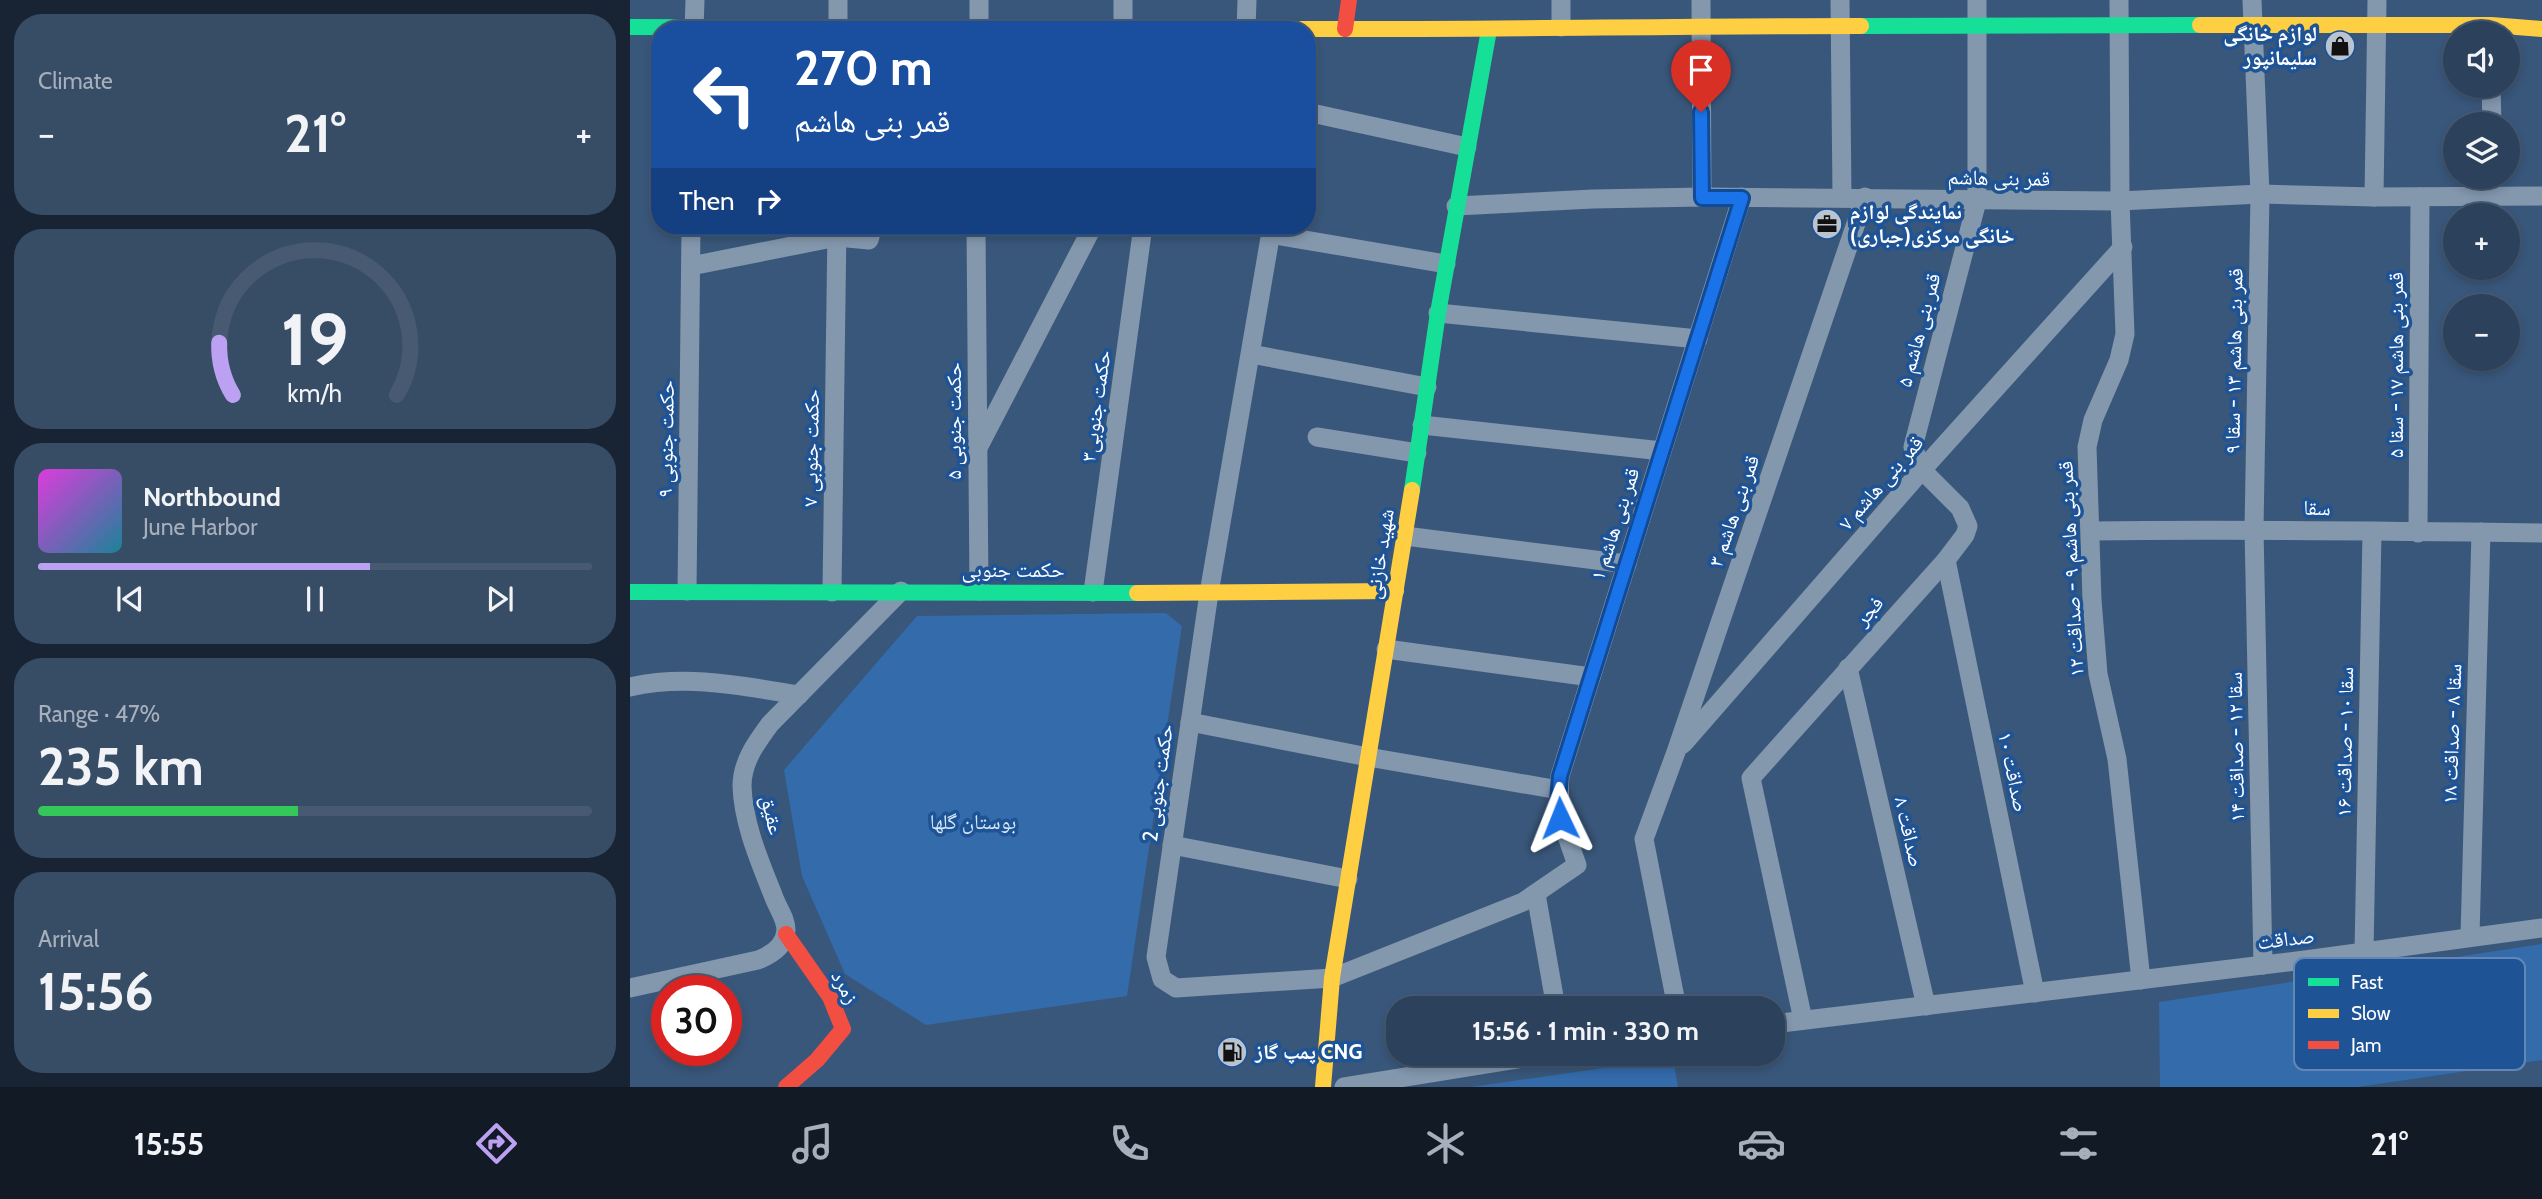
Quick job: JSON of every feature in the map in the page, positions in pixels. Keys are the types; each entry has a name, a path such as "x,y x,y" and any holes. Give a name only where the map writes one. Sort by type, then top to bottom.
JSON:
{"street":[{"path":"694,21 695,0"},
{"path":"838,0 838,21"},
{"path":"979,0 979,21"},
{"path":"1123,0 1123,21"},
{"path":"1246,21 1247,0"},
{"path":"1345,29 1349,0"},
{"path":"1561,0 1561,27"},
{"path":"1701,0 1702,198"},
{"path":"1840,0 1842,197"},
{"name":"قمر بنی هاشم ۵","path":"1922,470 1913,447 1914,435 1977,201 1977,0"},
{"name":"قمر بنی هاشم ۹ - صداقت ۱۲","path":"2119,0 2120,201 2125,334 2119,360 2093,420 2087,446 2092,600 2098,674 2117,759 2141,979"},
{"name":"قمر بنی هاشم ۱۳ - سقا ۹","path":"2252,0 2260,194 2254,529"},
{"path":"2374,197 2378,0"},
{"path":"1316,30 1701,26 2443,28"},
{"path":"630,27 651,27"},
{"path":"2520,29 2542,29"},
{"name":"شهید خازنی","path":"1323,1087 1332,978 1405,536 1438,313 1489,30"},
{"path":"1316,115 1467,147"},
{"name":"قمر بنی هاشم","path":"1456,206 1594,199 1865,197 1977,201 2120,201 2260,194 2420,197 2478,189"},
{"name":"قمر بنی هاشم","path":"2503,189 2542,196"},
{"name":"قمر بنی هاشم ۳","path":"1675,996 1644,839 1865,197"},
{"name":"قمر بنی هاشم ۱۷ - سقا ۵","path":"2418,533 2420,197"},
{"name":"قمر بنی هاشم ۱","path":"1536,894 1577,865 1560,818 1560,776 1742,198"},
{"name":"حکمت جنوبی ۹","path":"687,591 691,235"},
{"path":"691,266 763,252 823,235"},
{"name":"حکمت جنوبی ۷","path":"832,592 837,235"},
{"path":"851,235 869,240 870,235"},
{"name":"حکمت جنوبی ۵","path":"976,235 979,591"},
{"path":"977,450 1089,235"},
{"name":"حکمت جنوبی۳","path":"1093,592 1142,235"},
{"name":"حکمت جنوبی 2","path":"1270,235 1209,593 1156,957 1162,979 1177,988 1332,978"},
{"path":"1297,235 1447,264"},
{"name":"قمر بنی هاشم ۷","path":"1676,752 1922,470 2123,247"},
{"path":"1438,313 1698,339"},
{"path":"1251,354 1427,387"},
{"path":"1422,425 1662,451"},
{"path":"1317,437 1417,453"},
{"name":"فجر","path":"1803,1020 1751,778 1946,560 1965,535 1968,526 1960,508 1922,470"},
{"name":"سقا","path":"2091,531 2254,529 2542,533"},
{"name":"سقا ۱۲ - صداقت ۱۴","path":"2254,529 2263,965"},
{"name":"سقا ۱۰ - صداقت ۱۶","path":"2364,952 2372,532"},
{"name":"سقا ۸ - صداقت ۱۸","path":"2470,936 2481,532"},
{"path":"1405,536 1627,564"},
{"name":"صداقت ۱۰","path":"1946,560 2035,993"},
{"name":"عقیق","path":"786,934 785,921 760,859 746,810 742,786 745,767 754,746 770,724 901,591"},
{"name":"حکمت جنوبی","path":"630,592 1396,591"},
{"path":"1386,649 1591,677"},
{"name":"صداقت ۸","path":"1848,668 1926,1006"},
{"path":"630,687 646,683 699,680 799,695"},
{"path":"1190,722 1368,757 1559,790"},
{"path":"1172,845 1348,879"},
{"path":"1332,978 1523,902 1536,894 1554,996"},
{"name":"صداقت","path":"2317,958 2542,928"},
{"path":"630,988 758,960 771,955 786,934"},
{"name":"زمرد","path":"786,934 830,997 843,1029 831,1046 799,1078 786,1087"},
{"name":"صداقت","path":"1926,1006 2294,961"},
{"path":"1785,1022 1926,1006"},
{"path":"1344,1087 1474,1066"}],"green space":[{"name":"بوستان گلها","path":"1166,613 1182,626 1127,996 926,1025 845,974 802,876 784,770 917,616"},
{"path":"2542,944 2542,1060 2525,1062 2525,958 2450,958"},
{"path":"2294,982 2294,1070 2474,1070 2358,1087 2160,1087 2159,1002"},
{"path":"1617,1066 1674,1066 1678,1087 1471,1087"}],"traffic: fast":[{"path":"1861,26 2200,25"},
{"path":"630,27 651,27"},
{"path":"1412,490 1438,313 1489,30"},
{"path":"630,592 1137,593"}],"traffic: slow":[{"path":"2200,25 2491,25 2542,29"},
{"path":"1316,29 1861,26"},
{"path":"1323,1087 1332,978 1412,490"},
{"path":"1137,593 1396,591"}],"traffic: jam":[{"path":"1345,29 1349,0"},
{"path":"786,934 830,997 843,1029 817,1060 786,1087"}],"place":[{"name":"لوازم خانگی سلیمانپور","path":"2340,46"},
{"name":"نمایندگی لوازم خانگی مرکزی(جباری)","path":"1827,224"},
{"name":"پمپ گاز CNG","path":"1232,1052"}],"route":[{"path":"1560,818 1560,776 1742,198 1702,198 1701,112"}]}
